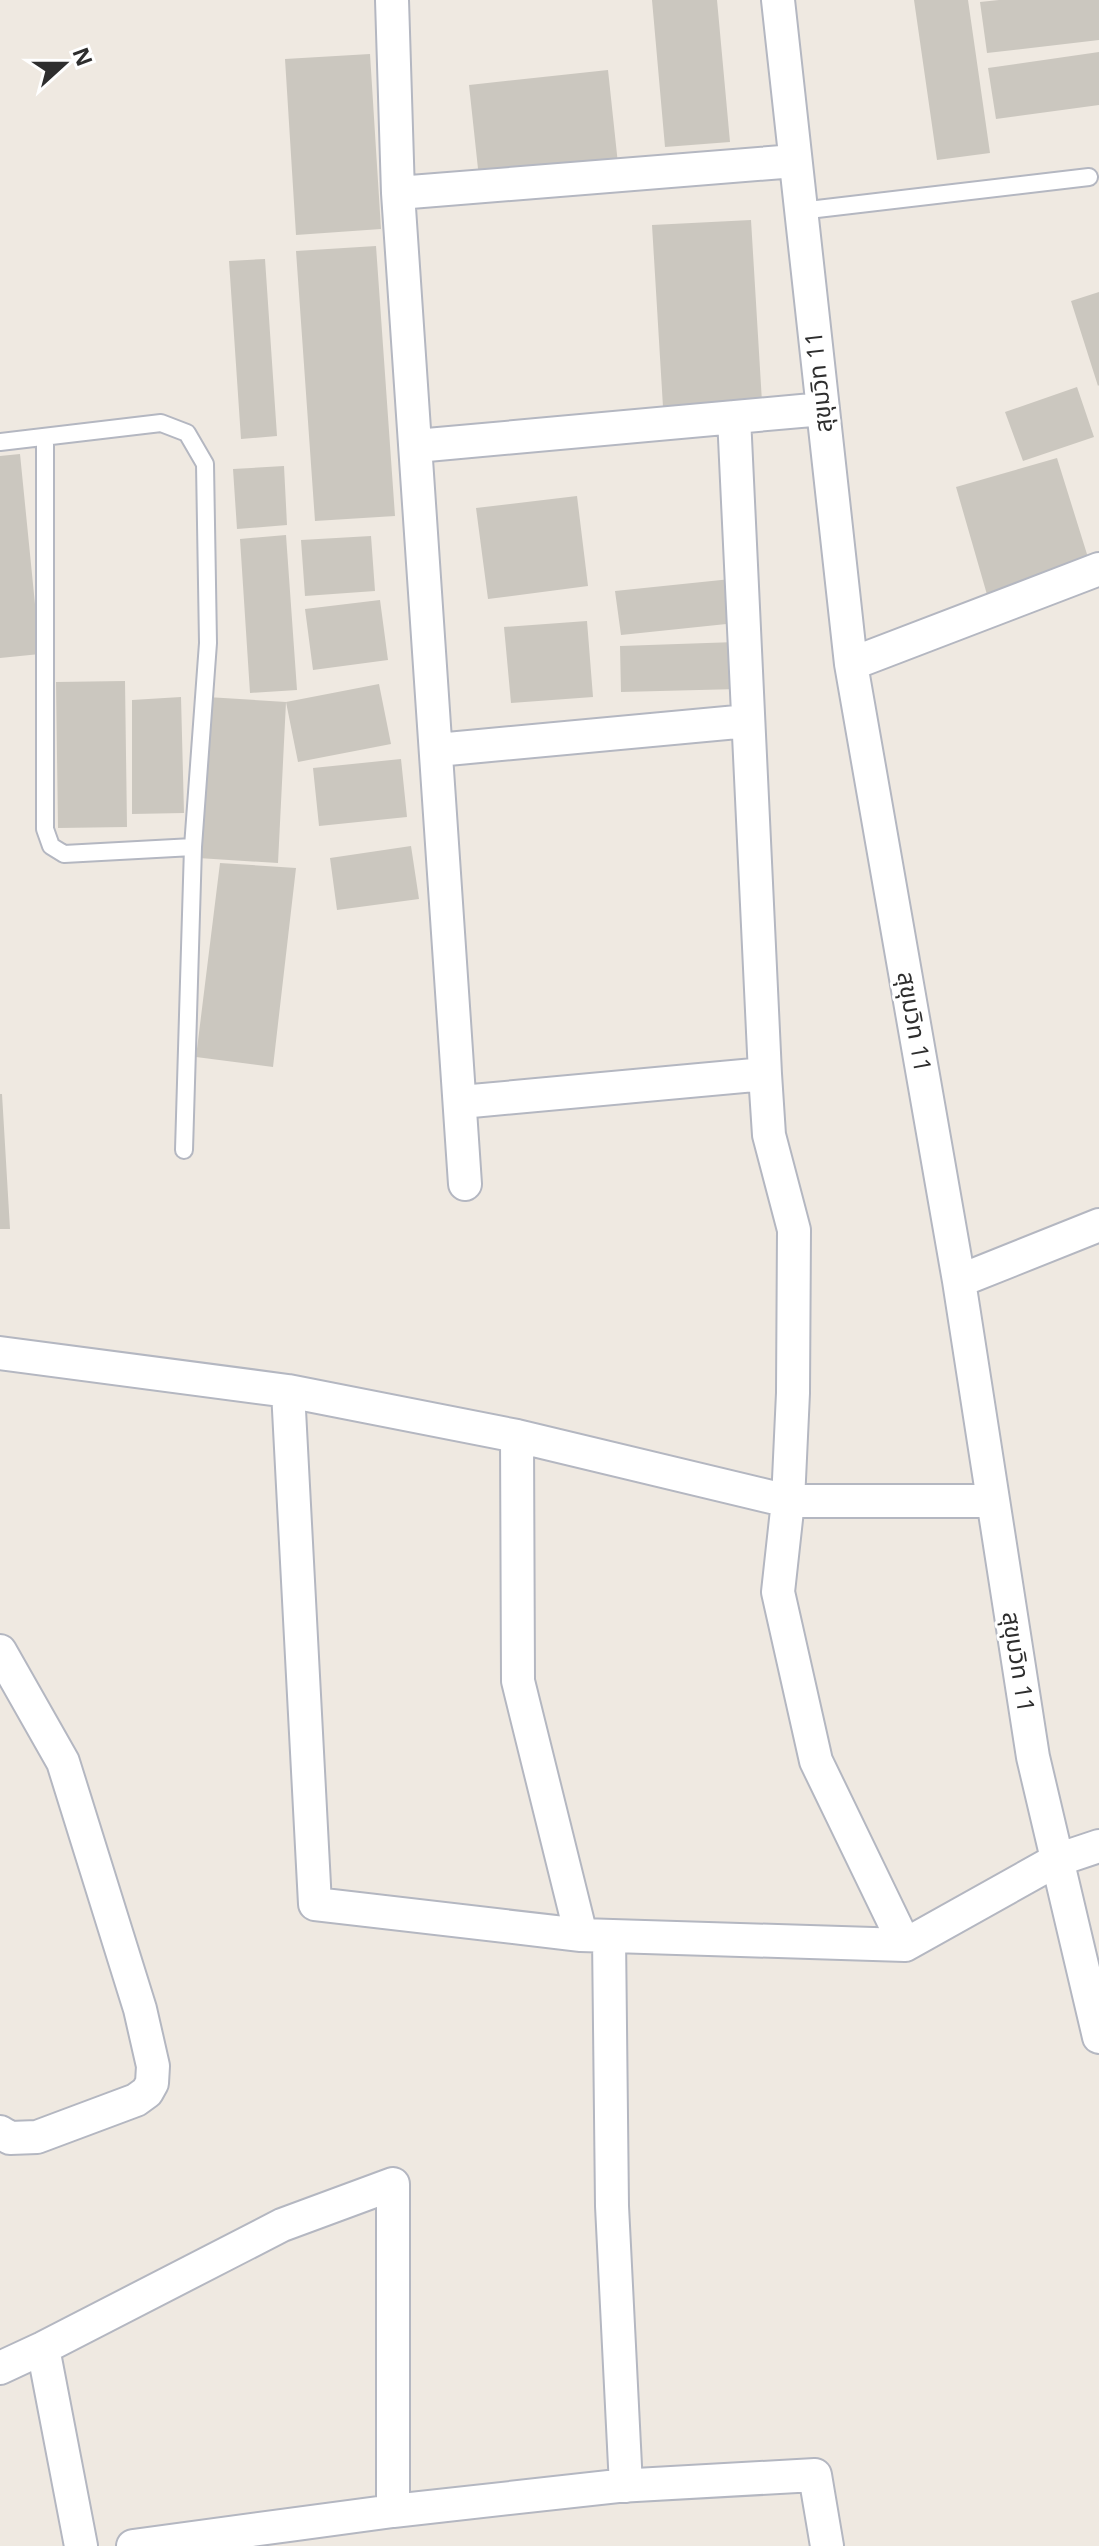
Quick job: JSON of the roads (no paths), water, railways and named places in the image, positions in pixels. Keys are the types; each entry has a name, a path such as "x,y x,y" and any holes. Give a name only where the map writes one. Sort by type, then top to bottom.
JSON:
{"street":[{"path":"392,0 398,193 465,1184"},
{"name":"สุขุมวิท 11","path":"778,0 851,664 959,1281 1033,1757 1099,2037"},
{"path":"398,193 795,161"},
{"path":"416,446 823,409"},
{"path":"734,417 769,1135 794,1230 793,1393 788,1501 778,1592 816,1761 905,1945"},
{"path":"851,664 1099,569"},
{"path":"437,750 748,721"},
{"path":"461,1102 765,1074"},
{"path":"959,1281 1099,1225"},
{"path":"0,1353 288,1391 517,1436 788,1501 993,1501"},
{"path":"288,1391 315,1904 595,1936 905,1945 1057,1860 1099,1846"},
{"path":"517,1436 518,1681 595,1936 626,2486"},
{"path":"0,1651 63,1762 140,2009 153,2066 152,2083 147,2092 136,2100 37,2137 10,2138 0,2132"},
{"path":"0,2368 282,2225 393,2184 393,2511"},
{"path":"43,2348 81,2546"},
{"path":"133,2546 393,2511 626,2486 815,2475 827,2546"}],"lane":[{"path":"800,211 1089,177"},
{"path":"0,442 161,423 187,433 205,464 208,643 193,847 184,1150"},
{"path":"45,438 45,829 51,846 64,854 193,847"}]}
